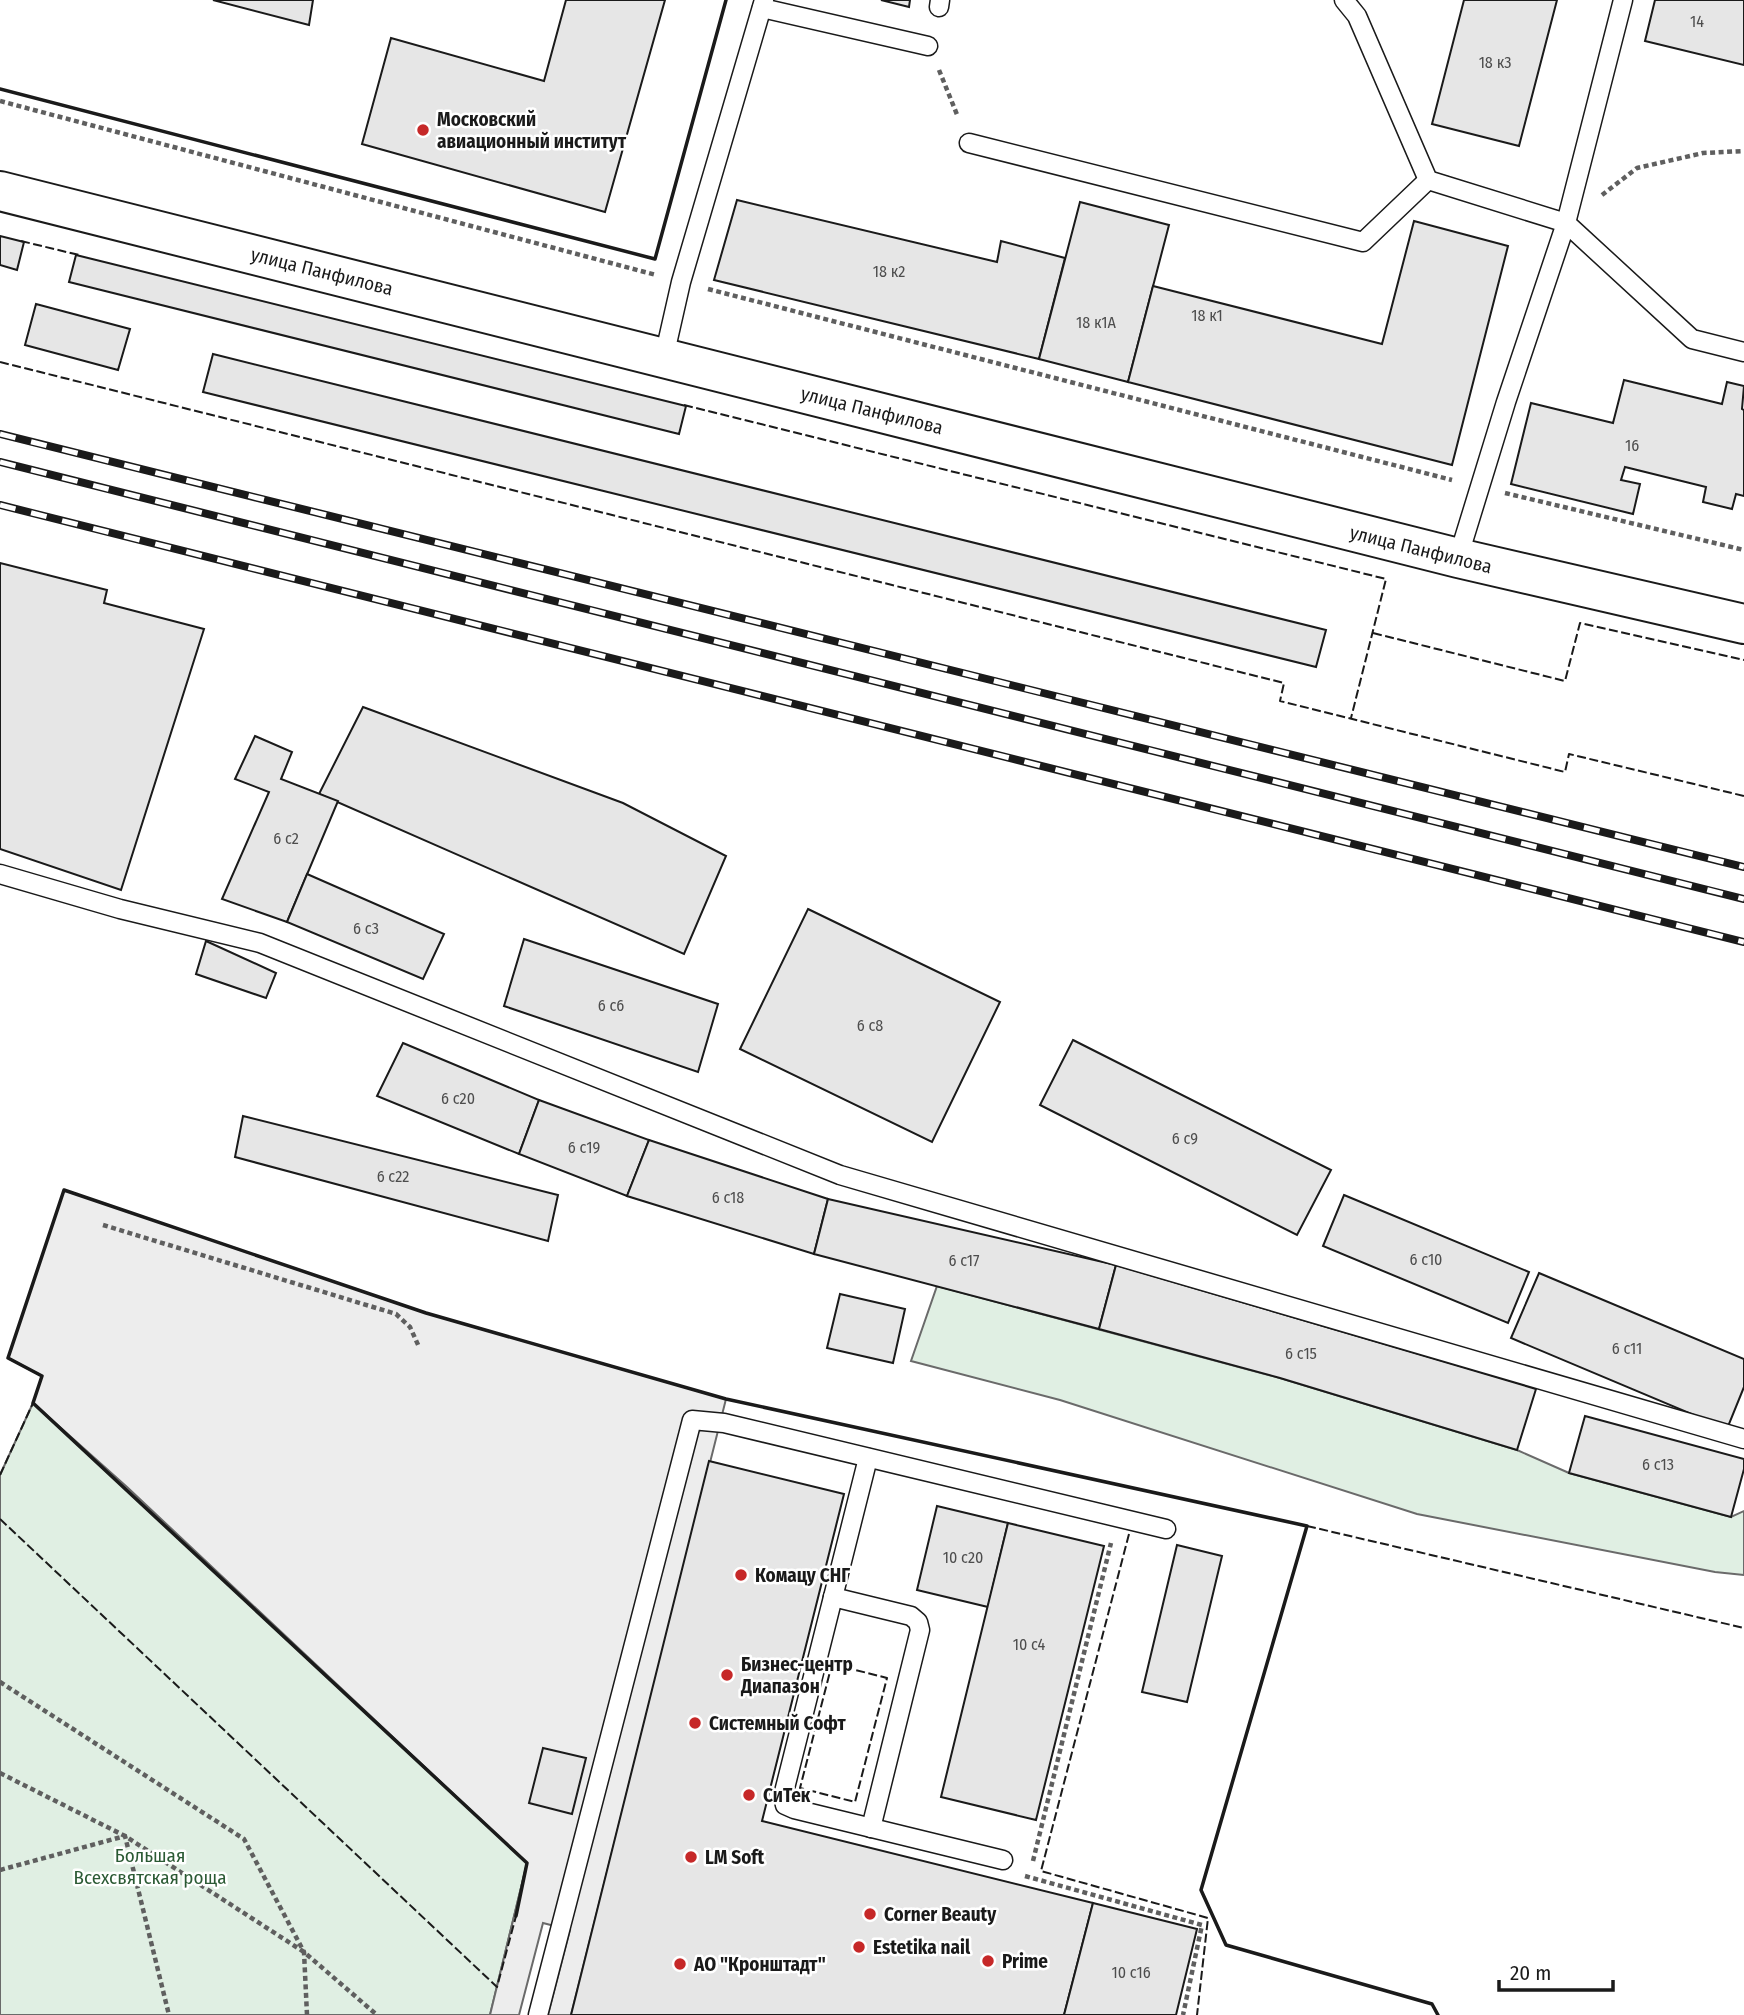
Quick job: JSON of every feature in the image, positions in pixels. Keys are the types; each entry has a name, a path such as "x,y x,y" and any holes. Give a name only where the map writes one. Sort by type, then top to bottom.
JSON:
{"street":[{"name":"улица Панфилова","path":"0,191 1458,558 1744,624"}],"lane":[{"path":"1344,0 1357,16 1427,180 1566,223 1692,339 1744,352"},
{"path":"1458,558 1566,223 1623,0"},
{"path":"664,357 681,282 763,4 928,46"},
{"path":"969,143 1363,242 1427,180"},
{"path":"0,874 260,943 840,1175 1744,1439"},
{"path":"538,2015 692,1420 723,1423 1166,1529"},
{"path":"868,1458 783,1796 785,1805 794,1810 1003,1860"},
{"path":"833,1597 911,1616 918,1622 920,1630 871,1828"}],"path":[{"path":"928,46 969,143"},
{"path":"0,101 681,282 1480,487 1744,550"},
{"path":"1566,223 1637,168 1703,153 1744,151"},
{"path":"103,1224 396,1314 410,1327 419,1346"},
{"path":"1029,1879 1118,1518"},
{"path":"0,1682 244,1839 304,1952 307,2015"},
{"path":"0,1773 125,1836 304,1952 377,2015"},
{"path":"0,1870 125,1836"},
{"path":"125,1836 169,2015"},
{"path":"1003,1860 1029,1879 1202,1925 1183,2015"}],"green space":[{"path":"937,1286 1280,1378 1517,1450 1569,1473 1731,1517 1744,1511 1744,1575 1715,1572 1417,1514 1060,1400 911,1361"},
{"name":"Большая Всехсвятская роща","path":"33,1403 527,1863 490,2015 0,2015 0,1475"}],"shaded area":[{"path":"64,1190 426,1313 726,1399 571,2015 548,2015 570,1930 543,1923 519,2015 490,2015 527,1863 127,1487 33,1403 42,1376 8,1358"}],"building":[{"path":"213,0 313,0 309,25"},
{"path":"566,0 665,0 605,212 362,144 391,38 544,81"},
{"path":"881,0 910,0 909,7"},
{"path":"1464,0 1557,0 1519,146 1432,124"},
{"path":"1655,0 1744,0 1744,65 1645,41"},
{"path":"737,200 997,262 1001,241 1065,258 1039,359 714,280"},
{"path":"1080,202 1169,225 1128,382 1039,359"},
{"path":"1414,221 1508,246 1452,465 1128,382 1153,286 1382,344"},
{"path":"0,236 24,242 17,270 0,265"},
{"path":"76,255 686,406 679,434 69,282"},
{"path":"36,304 130,329 118,370 25,345"},
{"path":"213,354 1326,630 1316,667 203,392"},
{"path":"1624,380 1722,404 1727,382 1744,386 1744,496 1736,494 1732,509 1703,502 1706,487 1625,467 1621,480 1640,484 1633,514 1511,484 1531,403 1613,423"},
{"path":"0,563 107,590 104,603 204,629 121,890 0,849"},
{"path":"363,707 623,803 726,856 684,954 319,794"},
{"path":"255,736 292,752 281,779 338,801 287,922 222,899 269,792 235,779"},
{"path":"307,874 444,934 423,979 287,922"},
{"path":"808,909 1000,1002 932,1142 740,1049"},
{"path":"524,939 718,1004 698,1072 504,1006"},
{"path":"206,941 276,973 266,998 196,974"},
{"path":"1073,1040 1331,1170 1297,1235 1040,1105"},
{"path":"403,1043 539,1100 519,1154 377,1096"},
{"path":"539,1100 649,1140 627,1196 519,1154"},
{"path":"243,1116 558,1195 548,1241 235,1157"},
{"path":"649,1140 828,1199 814,1254 627,1196"},
{"path":"1344,1195 1529,1272 1508,1323 1323,1246"},
{"path":"828,1199 1116,1265 1099,1329 814,1254"},
{"path":"1116,1265 1536,1389 1517,1450 1280,1378 1099,1329"},
{"path":"1539,1273 1744,1359 1744,1387 1727,1429 1511,1338"},
{"path":"840,1294 905,1309 893,1363 827,1348"},
{"path":"1585,1416 1744,1459 1744,1469 1731,1517 1569,1473"},
{"name":"Бизнес-центр Диапазон","path":"709,1461 844,1494 762,1821 1093,1903 1064,2015 571,2015"},
{"path":"937,1506 1008,1523 988,1607 917,1590"},
{"path":"1008,1523 1104,1546 1036,1820 941,1797"},
{"path":"1177,1545 1222,1556 1187,1702 1142,1692"},
{"path":"543,1748 586,1758 572,1814 529,1803"},
{"path":"1093,1903 1197,1929 1176,2015 1064,2015"}],"railway":[{"path":"0,434 1744,867"},
{"path":"0,462 1744,899"},
{"path":"0,505 1744,942"}],"fence":[{"path":"21,241 79,255"},
{"path":"0,362 1284,683 1280,701 1565,772 1569,754 1744,796"},
{"path":"684,405 1386,579 1351,718"},
{"path":"1373,633 1565,681 1580,623 1744,660"},
{"path":"0,1475 33,1403"},
{"path":"0,1519 497,1987 516,1916"},
{"path":"1307,1526 1744,1628"},
{"path":"1129,1534 1041,1871 1208,1918 1197,2015"},
{"path":"832,1664 887,1678 855,1802 800,1788 832,1664"}],"wall":[{"path":"0,89 655,259 726,0"},
{"path":"516,1916 527,1863 33,1403 42,1376 8,1358 64,1190 426,1313 726,1399 1307,1526 1201,1890 1226,1945 1432,2004 1438,2015"}],"place":[{"name":"Московский авиационный институт","path":"423,130"},
{"name":"Комацу СНГ","path":"741,1575"},
{"name":"Бизнес-центр Диапазон","path":"727,1675"},
{"name":"Системный Софт","path":"695,1723"},
{"name":"СиТек","path":"749,1795"},
{"name":"LM Soft","path":"691,1857"},
{"name":"Corner Beauty","path":"870,1914"},
{"name":"Estetika nail","path":"859,1947"},
{"name":"Prime","path":"988,1961"},
{"name":"АО \"Кронштадт\"","path":"680,1964"}]}
